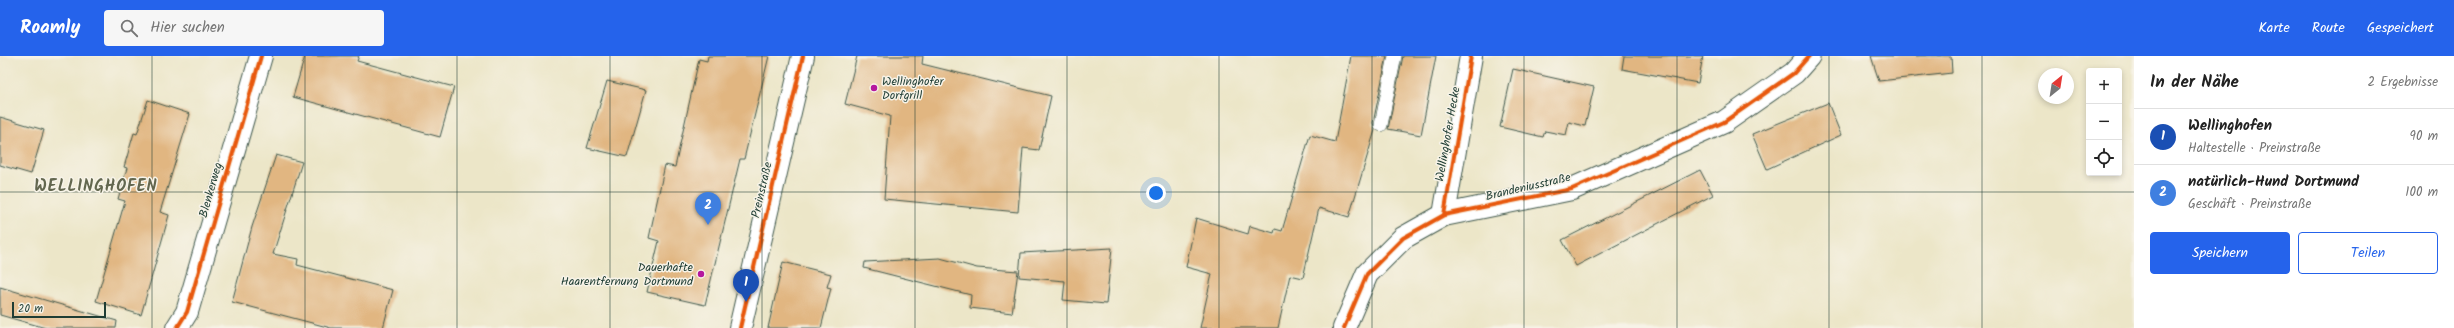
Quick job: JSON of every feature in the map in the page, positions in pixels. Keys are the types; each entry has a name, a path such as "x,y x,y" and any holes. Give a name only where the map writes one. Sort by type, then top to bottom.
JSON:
{"street":[{"name":"Blenkerweg","path":"177,328 186,312 261,56"},
{"name":"Preinstraße","path":"740,328 803,56"},
{"name":"Wellinghofer Hecke","path":"1444,215 1471,56"},
{"name":"Brandeniusstraße","path":"1344,328 1367,274 1403,238 1444,215 1579,186 1724,122 1794,73 1809,56"}],"lane":[{"path":"1381,125 1395,56"}],"building":[{"path":"305,56 359,56 357,61 454,87 440,137 293,97"},
{"path":"708,56 769,56 744,159 740,159 705,305 647,292 659,241 649,238 665,165 675,167 699,59 707,61"},
{"path":"857,56 923,56 922,64 1051,96 1039,150 1023,148 1018,212 884,199 890,116 845,104"},
{"path":"1351,56 1387,56 1373,123 1375,130 1349,217 1319,208 1303,278 1290,275 1278,328 1200,328 1212,274 1186,267 1196,218 1248,234 1250,226 1274,233 1275,229 1282,231 1310,135 1335,142"},
{"path":"1403,56 1436,56 1421,135 1388,129"},
{"path":"1624,56 1703,56 1698,83 1622,69"},
{"path":"1871,56 1951,56 1952,73 1879,81"},
{"path":"1513,69 1594,87 1585,126 1569,122 1566,135 1545,131 1543,137 1500,127"},
{"path":"607,81 646,90 627,157 587,148"},
{"path":"148,100 190,114 160,212 169,215 141,315 96,301 125,201 118,199 127,168 124,167 134,133 137,134"},
{"path":"1828,103 1841,135 1767,169 1752,134"},
{"path":"0,117 44,130 31,174 0,165"},
{"path":"276,155 302,162 273,254 298,259 297,265 393,290 383,328 331,328 232,302 252,227"},
{"path":"1700,170 1713,195 1576,266 1562,240"},
{"path":"1112,248 1106,304 1063,300 1065,281 1019,277 1021,253"},
{"path":"940,258 977,268 1018,271 1012,313 970,308 971,295 864,268 865,262"},
{"path":"783,262 831,274 827,287 831,288 821,328 768,328"},
{"path":"0,287 117,321 116,328 46,328 0,315"}],"cycle path":[{"path":"177,328 187,312 261,56"},
{"path":"740,328 803,56"},
{"path":"1444,215 1471,56"},
{"path":"1344,328 1367,274 1403,238 1444,215 1572,189 1724,122 1794,73 1809,56"}],"place":[{"name":"Wellinghofer Dorfgrill","path":"874,88"},
{"name":"natürlich-Hund Dortmund","path":"708,225"},
{"name":"Dauerhafte Haarentfernung Dortmund","path":"701,274"},
{"name":"Wellinghofen","path":"746,302"}],"district":[{"name":"WELLINGHOFEN","path":"96,186"}]}
